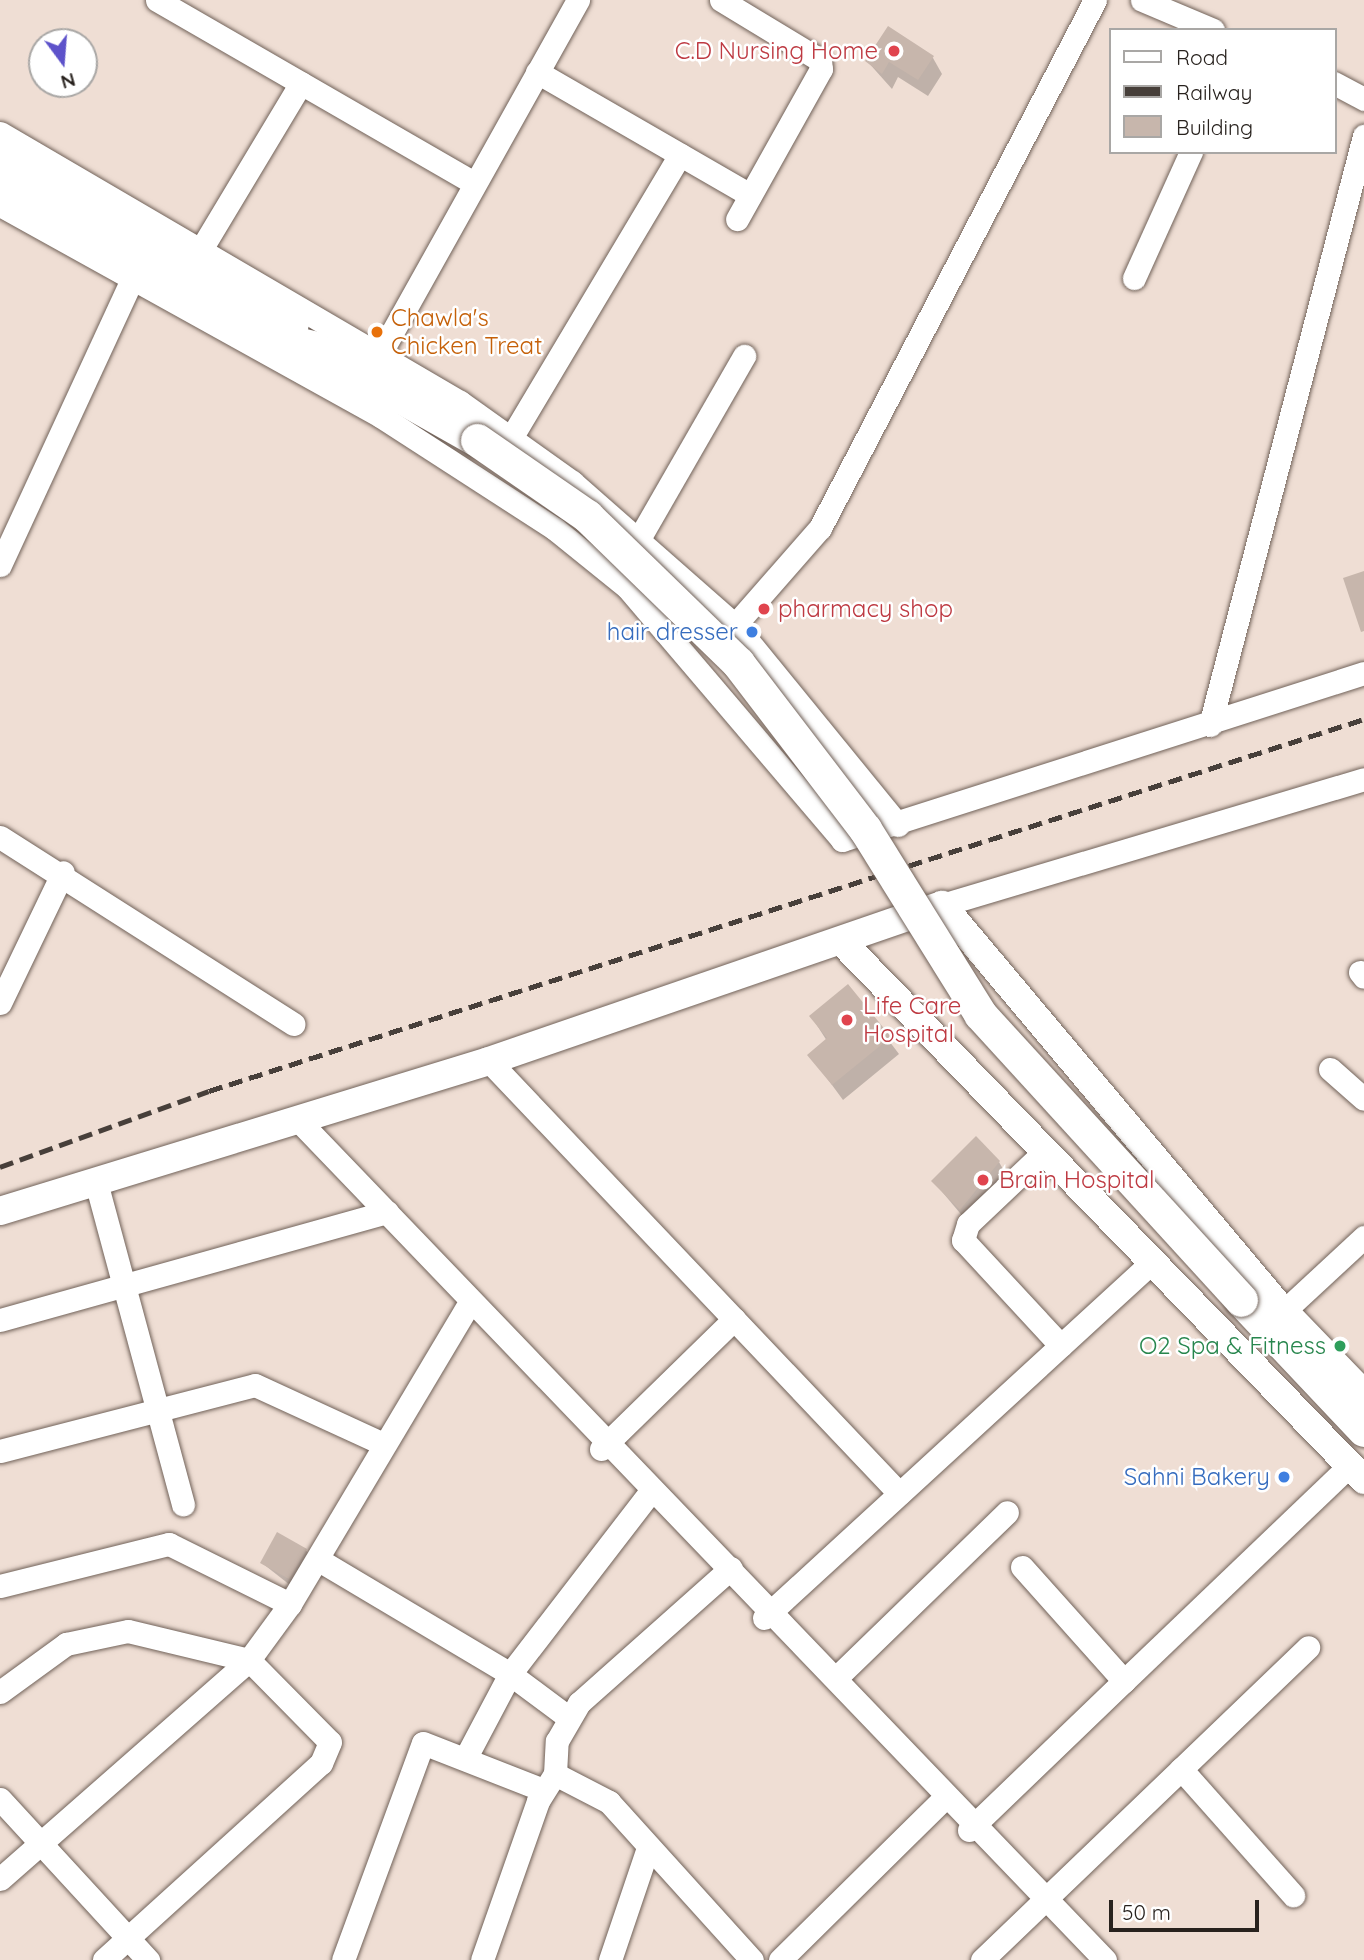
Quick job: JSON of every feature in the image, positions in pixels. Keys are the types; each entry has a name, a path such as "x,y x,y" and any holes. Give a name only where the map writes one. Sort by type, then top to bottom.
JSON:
{"main road":[{"path":"0,154 284,319 312,347"},
{"path":"0,183 267,335 312,347 477,440 587,516 738,663 865,829 980,1014 1241,1300 1364,1430"}],"street":[{"path":"157,0 474,183"},
{"path":"721,0 820,60 821,69 737,219"},
{"path":"735,625 820,528 1095,0"},
{"path":"1142,0 1208,28"},
{"path":"379,356 537,72 572,2"},
{"path":"537,72 750,195"},
{"path":"200,251 301,83"},
{"path":"1336,84 1364,99"},
{"path":"0,133 379,356 511,438 640,537 735,625 898,825"},
{"path":"1210,725 1364,136"},
{"path":"511,438 680,154"},
{"path":"1134,278 1191,154"},
{"path":"0,205 382,417 555,529 627,587 832,834 855,840 1364,673"},
{"path":"0,564 132,279"},
{"path":"640,537 744,356"},
{"path":"0,1211 295,1124 489,1061 843,943 942,905 1364,779"},
{"path":"0,837 63,872 294,1024"},
{"path":"0,1003 63,872"},
{"path":"942,905 1284,1311 1364,1394"},
{"path":"843,943 1357,1473 1124,1681 973,1825"},
{"path":"489,1061 899,1493"},
{"path":"1330,1069 1364,1099"},
{"path":"295,1124 606,1445 941,1801 973,1825"},
{"path":"1045,1151 968,1224 963,1240 1060,1346"},
{"path":"96,1182 184,1504"},
{"path":"0,1320 382,1213"},
{"path":"382,1213 466,1309 606,1445 647,1496 726,1571"},
{"path":"1284,1311 1364,1237"},
{"path":"767,1614 1152,1262"},
{"path":"0,1879 249,1660 319,1560 383,1444 466,1309"},
{"path":"606,1445 734,1320"},
{"path":"0,1451 157,1406 255,1385 383,1444"},
{"path":"466,1757 510,1674 647,1496"},
{"path":"836,1678 1007,1512"},
{"path":"0,1586 169,1544 290,1604"},
{"path":"319,1560 510,1674 568,1717"},
{"path":"1022,1567 1124,1681"},
{"path":"482,1960 549,1782 557,1741 568,1717 726,1571"},
{"path":"767,1614 836,1678 973,1825 1043,1903 1087,1960"},
{"path":"0,1692 66,1644 111,1631 249,1660 325,1733 331,1749 104,1960"},
{"path":"982,1960 1308,1647"},
{"path":"343,1960 417,1751 423,1743 433,1743 466,1757 549,1782 597,1792 752,1960"},
{"path":"1181,1769 1293,1895"},
{"path":"0,1799 148,1960"},
{"path":"780,1960 941,1801"},
{"path":"610,1960 649,1849"},
{"path":"1043,1903 1105,1960"}],"building":[{"path":"888,26 934,56 918,80 889,62 882,74 865,61"},
{"path":"1364,571 1364,631 1361,632 1343,578"},
{"path":"848,984 891,1037 832,1085 807,1055 827,1038 809,1016"},
{"path":"976,1136 1000,1161 960,1210 931,1181"},
{"path":"277,1532 307,1549 289,1579 260,1563"}],"railway":[{"path":"0,1167 209,1091 1364,719"}],"place":[{"name":"C.D Nursing Home","path":"894,51"},
{"name":"Chawla's Chicken Treat","path":"377,332"},
{"name":"pharmacy shop","path":"764,609"},
{"name":"hair dresser","path":"752,632"},
{"name":"Life Care Hospital","path":"847,1020"},
{"name":"Brain Hospital","path":"983,1180"},
{"name":"O2 Spa & Fitness","path":"1340,1346"},
{"name":"Sahni Bakery","path":"1284,1477"}]}
